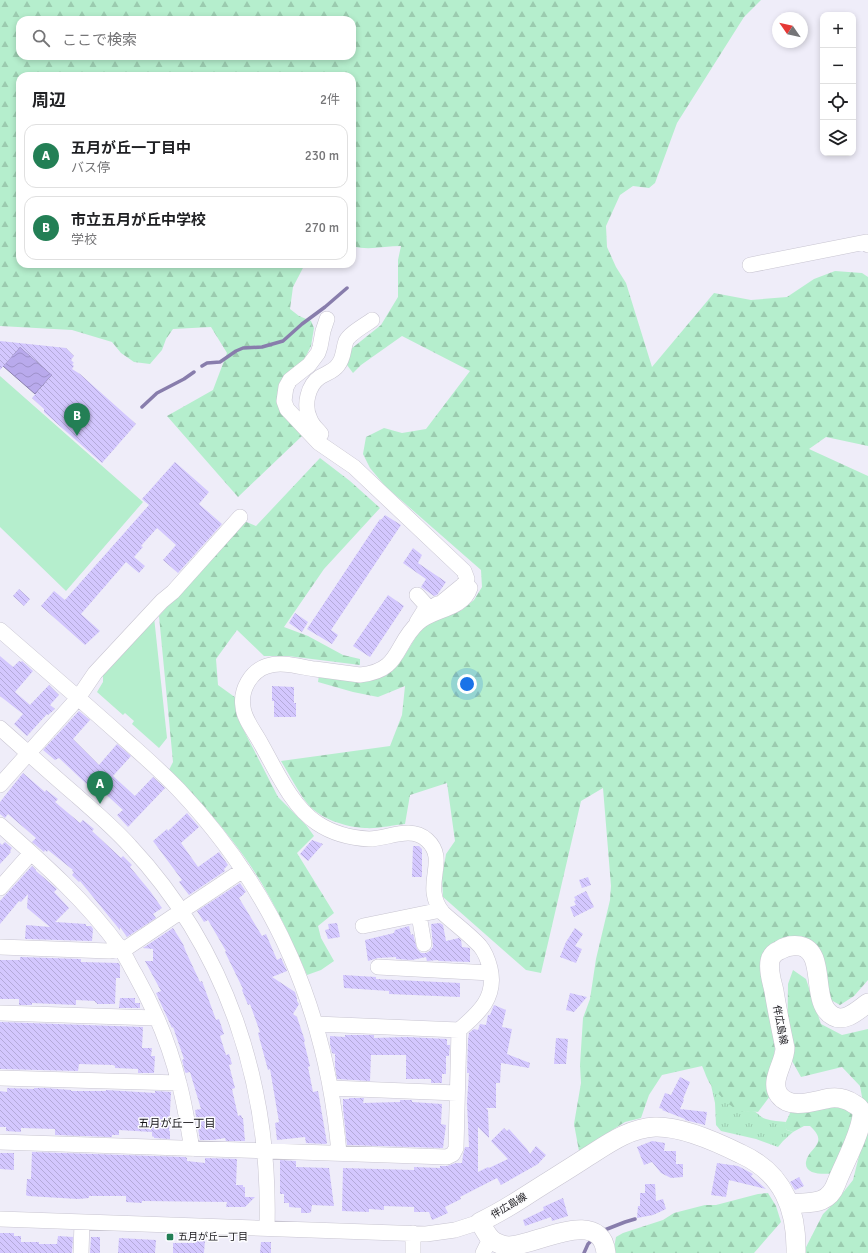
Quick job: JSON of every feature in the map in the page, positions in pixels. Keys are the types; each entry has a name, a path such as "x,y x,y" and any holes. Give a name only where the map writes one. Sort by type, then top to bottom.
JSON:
{"main road":[{"name":"伴広島線","path":"790,1204 824,1200 830,1195 854,1142 862,1118 862,1111 854,1104 841,1098 794,1103 782,1098 778,1094 776,1080 784,1059 785,1048 770,974 770,960 778,950 788,946 798,946 811,952 815,962 822,1003 825,1010 837,1018 845,1018 868,1003"},
{"name":"伴広島線","path":"484,1237 516,1202 621,1137 634,1131 655,1128 674,1129 686,1132 720,1144 761,1165 786,1194 790,1204 794,1225 796,1253"},
{"path":"484,1237 493,1242 510,1246 581,1229 600,1241"}],"street":[{"path":"750,265 866,242 868,245"},
{"path":"327,319 318,353 309,365 290,380 284,392 284,401 290,414 319,443 354,467"},
{"path":"316,1024 459,1030 479,1012 488,999 490,992 491,973 486,954 480,946 441,910 435,900 433,892 436,865 435,852 428,841 420,835 410,832 374,838 347,836 324,827 312,820 286,788 246,717 242,707 245,687 253,675 266,666 281,664 360,675 371,673 386,667 393,660 414,627 422,601 441,603 463,585 467,579 464,571 354,467 312,424 308,414 308,400 312,385 319,378 334,370 341,362 347,339 372,320"},
{"path":"0,785 78,698 95,673 162,601 173,592 240,518"},
{"path":"414,627 427,617 462,601 468,595 470,588"},
{"path":"0,630 154,765 178,789 224,841 243,870 272,919 288,950 305,990 316,1024 331,1088 339,1153"},
{"path":"0,728 130,845 164,887 201,943 230,1004 243,1040 257,1095 265,1151 268,1200 267,1228"},
{"path":"0,825 78,897 121,949 140,984 170,1050 179,1083 192,1149"},
{"path":"0,888 31,853"},
{"path":"188,906 243,870"},
{"path":"363,926 441,910"},
{"path":"419,915 424,944"},
{"path":"0,947 109,951 121,949 128,947 174,916"},
{"path":"378,968 491,973"},
{"path":"0,1013 156,1018"},
{"path":"0,1142 450,1156 456,1148 459,1030"},
{"path":"0,1078 179,1083"},
{"path":"331,1088 457,1092"},
{"path":"0,1220 413,1233 447,1232 484,1237"},
{"path":"81,1253 82,1222"},
{"path":"413,1233 413,1253"}],"green space":[{"path":"0,0 761,0 744,17 677,123 655,183 649,188 633,186 620,195 606,226 607,247 616,267 626,283 652,367 714,293 751,300 787,297 814,279 835,271 862,273 868,277 868,446 826,437 809,449 868,476 868,980 854,996 840,1005 831,1000 813,943 788,936 765,952 775,1049 769,1087 770,1096 758,1112 741,1112 731,1106 711,1085 702,1066 662,1075 649,1095 641,1118 625,1122 579,1151 574,1124 581,1083 580,1065 583,1018 590,999 596,959 610,900 611,886 603,788 581,801 541,973 526,970 443,897 442,877 446,854 455,841 447,783 410,795 405,824 375,828 349,826 326,818 312,809 300,793 281,761 390,746 402,715 405,686 378,697 353,692 318,682 319,675 394,669 403,658 419,632 429,623 462,610 474,600 482,587 481,570 385,486 370,468 363,454 366,437 384,428 402,433 426,429 470,371 402,336 361,365 353,373 347,365 351,349 381,325 398,297 398,260 401,246 370,248 356,247 356,72 16,72 16,268 303,268 293,287 290,309 299,316 311,321 314,328 311,346 304,360 280,382 277,395 286,418 302,436 238,497 167,416 213,390 227,353 211,327 173,329 166,339 162,350 150,364 134,362 121,353 112,342 72,330 0,326"},
{"path":"0,376 143,502 66,591 0,527"},
{"path":"320,458 350,481 380,508 324,569 284,627 308,636 343,655 360,659 360,665 288,656 264,656 237,630 216,659 218,685 236,698 237,717 278,797 306,825 314,836 297,853 334,913 318,926 321,938 334,961 321,970 307,975 280,917 257,875 211,814 169,770 173,762 159,616 244,521 256,526"},
{"path":"154,617 167,738 159,748 132,724 134,721 125,713 123,715 97,692 103,682 103,675"},
{"path":"793,970 806,979 821,1024 842,1035 868,1029 868,1253 803,1253 823,1214 838,1199 853,1180 867,1124 860,1086 842,1067 801,1077 787,1052 788,984"},
{"path":"711,1085 745,1112 753,1111 766,1119 786,1122 785,1126 787,1130 793,1132 778,1147 756,1139 721,1131 716,1125 715,1103"},
{"path":"834,1104 855,1113 835,1173 822,1174 812,1172 806,1167 806,1162 810,1153 818,1142 816,1132 810,1126 804,1126 793,1132 787,1130 784,1126 791,1111"},
{"path":"768,1193 776,1206 781,1222 754,1253 613,1253 616,1237 623,1233 663,1220 674,1213 705,1205 716,1205 758,1194"}],"water":[{"path":"20,347 52,375 35,394 3,366"}],"building":[{"path":"0,341 66,348 74,356 71,360 74,363 72,364 74,366 72,369 80,374 136,424 102,463 44,412 44,409 32,398 52,375 20,347 0,370"},
{"path":"175,462 209,492 199,504 222,524 178,573 163,560 176,545 157,528 141,546 143,547 134,557 145,566 139,573 126,562 81,614 100,631 85,645 41,606 54,591 65,600 149,505 142,499"},
{"path":"385,515 401,525 331,630 338,635 332,644 307,629 380,519 381,520"},
{"path":"413,548 422,555 418,563 446,582 437,595 434,596 421,587 426,579 403,563"},
{"path":"19,589 30,599 24,606 13,596"},
{"path":"388,595 404,606 370,657 353,646"},
{"path":"295,613 308,622 302,632 289,623"},
{"path":"0,656 13,667 19,661 22,661 33,671 15,692 30,705 49,685 59,695 50,705 55,709 48,715 47,714 27,736 14,724 23,714 0,696"},
{"path":"272,686 294,687 296,717 274,717"},
{"path":"79,711 90,720 73,739 99,765 117,744 131,756 113,776 135,796 153,777 165,788 128,827 117,815 123,810 99,788 94,791 59,758 55,760 43,750"},
{"path":"23,773 45,792 46,790 58,799 55,802 80,823 83,820 94,829 92,831 121,858 123,856 132,865 130,867 162,908 153,914 156,918 127,937 80,881 79,882 72,875 74,872 72,871 73,870 48,850 47,852 45,850 44,852 32,842 36,838 8,814 5,818 0,814 0,802"},
{"path":"187,813 199,827 181,843 198,867 219,852 228,865 224,869 225,871 189,895 179,882 182,880 153,841 167,829 168,831"},
{"path":"312,840 323,844 308,861 300,854"},
{"path":"5,842 12,848 10,851 11,852 0,864 0,843 2,845"},
{"path":"413,846 419,846 422,849 422,877 412,877"},
{"path":"32,866 57,889 54,892 69,908 55,922 86,924 86,926 91,926 93,929 92,941 25,939 26,925 50,927 27,908 28,894 21,902 19,901 0,924 0,901"},
{"path":"588,877 591,885 582,888 579,880"},
{"path":"240,883 246,892 239,898 262,936 266,934 277,960 281,958 287,971 272,977 295,992 299,1004 293,1014 297,1017 305,1041 313,1092 318,1091 326,1144 306,1143 305,1137 277,1140 275,1123 279,1122 270,1069 268,1070 258,1033 260,1032 250,1004 248,1005 242,990 243,989 225,952 226,951 208,920 204,922 197,911"},
{"path":"586,891 594,907 574,917 570,907 576,905 574,901 576,900 574,897"},
{"path":"337,923 340,937 328,939 325,930 329,929 328,924"},
{"path":"440,923 443,925 446,941 459,938 461,940 462,947 470,948 470,962 438,960 427,961 426,957 412,960 396,959 396,957 378,958 368,961 365,940 394,933 395,930 409,926 417,949 421,953 430,951 433,947 431,924"},
{"path":"173,928 183,944 200,982 202,981 216,1020 219,1019 224,1034 220,1036 226,1055 229,1054 232,1064 229,1065 235,1088 232,1089 238,1116 241,1115 243,1118 245,1141 226,1141 225,1138 200,1140 195,1110 201,1109 190,1072 185,1072 182,1060 184,1059 173,1027 172,1028 156,993 161,991 145,961 153,961 153,949 143,948"},
{"path":"575,928 583,934 575,946 582,949 576,963 560,957 566,942"},
{"path":"20,957 81,959 81,962 119,963 120,978 116,978 115,1004 97,1004 95,1001 76,1000 76,1005 32,1003 32,1005 19,1005 19,999 0,999 0,960 20,960"},
{"path":"343,975 376,977 376,979 460,983 460,997 389,994 389,991 344,988"},
{"path":"570,993 587,997 574,1012 566,1010"},
{"path":"120,998 135,998 135,1003 140,1003 140,1008 119,1008"},
{"path":"494,1005 506,1010 502,1027 512,1029 507,1054 530,1063 529,1068 501,1063 500,1083 496,1083 496,1108 486,1108 488,1110 489,1138 478,1127 478,1172 508,1159 491,1141 504,1128 507,1131 509,1129 530,1154 536,1146 546,1155 538,1164 501,1185 497,1178 460,1197 461,1199 445,1207 448,1213 432,1220 429,1212 414,1212 414,1207 384,1206 384,1210 369,1209 369,1212 342,1211 343,1168 414,1170 414,1167 440,1168 440,1166 462,1163 465,1147 469,1147 467,1102 469,1073 467,1073 469,1033 474,1029 478,1030 480,1024 486,1025 488,1015 490,1015"},
{"path":"0,1022 143,1027 142,1048 152,1048 151,1056 155,1056 154,1073 138,1073 138,1069 115,1068 113,1065 79,1064 78,1071 0,1069"},
{"path":"345,1035 374,1035 374,1038 407,1037 447,1039 447,1045 450,1045 449,1056 446,1056 446,1074 442,1074 442,1083 431,1083 431,1079 406,1079 406,1055 371,1055 370,1081 337,1079 335,1054 332,1053 330,1036 345,1037"},
{"path":"556,1038 568,1039 566,1064 554,1064"},
{"path":"680,1077 690,1082 680,1109 707,1112 705,1125 685,1120 659,1108 665,1093 671,1095"},
{"path":"7,1088 45,1088 71,1091 106,1090 155,1093 155,1091 171,1092 170,1139 154,1138 152,1136 152,1132 119,1130 119,1135 112,1135 112,1137 55,1135 55,1129 21,1128 21,1132 6,1131 6,1127 0,1127 0,1091 7,1092"},
{"path":"364,1098 363,1103 400,1102 400,1100 412,1100 412,1102 442,1104 441,1124 446,1125 443,1148 347,1145 343,1099"},
{"path":"652,1141 665,1143 664,1151 676,1151 676,1164 683,1164 683,1177 671,1178 661,1173 652,1162 644,1165 637,1147"},
{"path":"32,1152 185,1157 187,1158 187,1161 205,1163 205,1158 237,1159 236,1185 243,1185 243,1187 245,1187 245,1197 255,1197 245,1207 226,1207 227,1202 126,1202 126,1196 89,1196 89,1198 78,1199 28,1196 26,1195 27,1179 31,1179"},
{"path":"0,1153 14,1153 14,1170 0,1169"},
{"path":"280,1160 296,1161 296,1167 329,1168 334,1206 312,1205 311,1212 301,1213 301,1208 289,1207 289,1203 284,1203 284,1194 280,1194"},
{"path":"717,1163 738,1166 753,1174 751,1176 766,1189 729,1180 726,1197 711,1195"},
{"path":"799,1177 804,1186 795,1190 790,1182"},
{"path":"645,1184 655,1184 656,1201 663,1199 666,1209 653,1215 637,1218 638,1206 640,1206 640,1193 645,1193"},
{"path":"563,1198 568,1216 552,1221 551,1217 525,1226 523,1220 544,1210 543,1207"},
{"path":"0,1233 14,1233 14,1236 21,1236 21,1242 39,1242 39,1244 57,1244 58,1236 73,1237 72,1253 0,1253"},
{"path":"91,1237 100,1237 100,1253 90,1253"},
{"path":"119,1238 156,1240 155,1253 118,1253"},
{"path":"195,1240 205,1240 204,1253 173,1253 173,1243 195,1243"},
{"path":"261,1242 271,1242 271,1253 260,1253"}],"waterway":[{"path":"202,366 207,363 220,362 243,348 262,347 283,341 347,288"},
{"path":"142,407 157,393 194,372"},
{"path":"602,1231 635,1219"},
{"path":"584,1253 588,1244 593,1239"}],"place":[{"name":"市立五月が丘中学校","path":"77,436"},
{"name":"五月が丘一丁目中","path":"100,804"},
{"name":"五月が丘一丁目","path":"170,1237"}],"district":[{"name":"五月が丘一丁目","path":"177,1123"}]}
